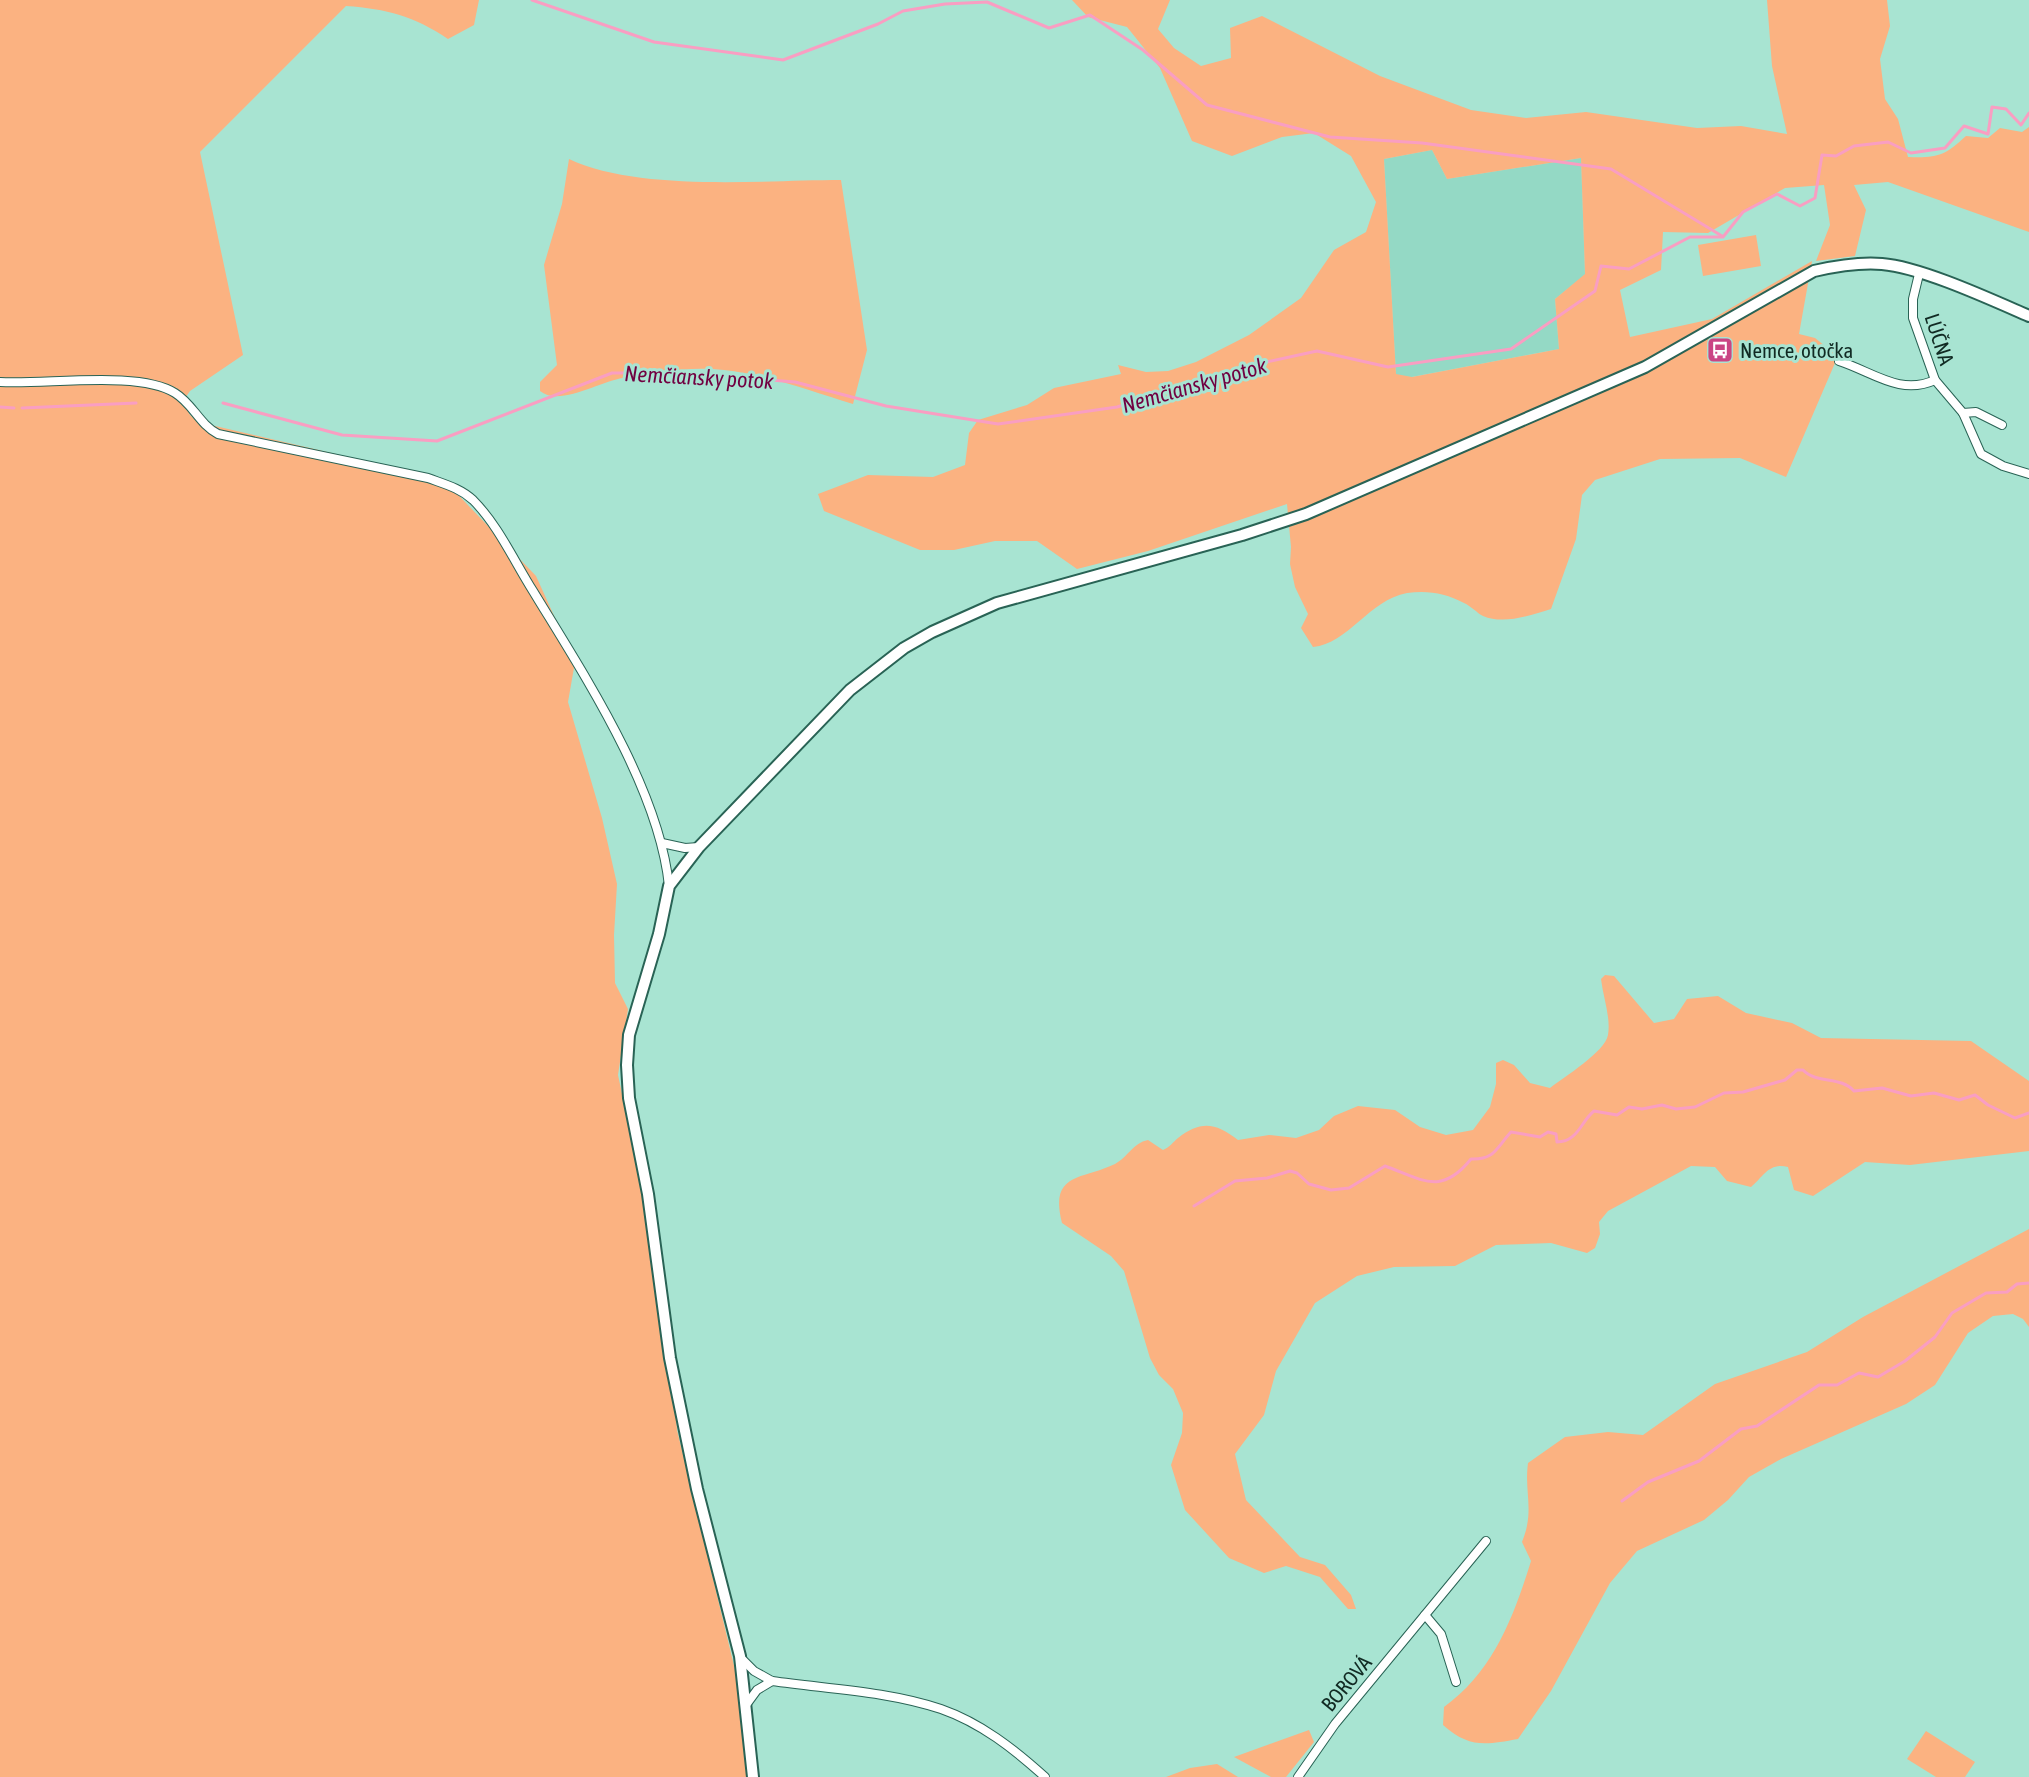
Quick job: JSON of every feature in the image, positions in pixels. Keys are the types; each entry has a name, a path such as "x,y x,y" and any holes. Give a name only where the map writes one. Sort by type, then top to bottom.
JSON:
{"street":[{"path":"669,886 699,847 850,690 904,648 932,632 997,603 1242,535 1306,514 1645,367 1814,271 1884,264 1919,273 2029,316"},
{"name":"LÚČNA","path":"1919,273 1913,299 1913,318 1925,358 1935,380 1963,413 1982,454 1991,461 2029,474"},
{"name":"LÚČNA","path":"1839,361 1901,386 1922,386 1935,380"},
{"path":"0,382 149,383 174,392 192,408 205,427 218,434 428,478 454,487 472,499 500,538 607,716 662,843 669,886 659,934 629,1035 627,1065 629,1098 648,1194 673,1369 697,1489 740,1656 753,1777"},
{"path":"1963,413 1976,412 2002,425"},
{"path":"662,843 685,848 699,847"},
{"name":"BOROVÁ","path":"1298,1777 1335,1724 1486,1541"},
{"path":"1425,1615 1441,1634 1456,1682"},
{"path":"740,1656 754,1671 772,1681 902,1699 942,1710 978,1726 1015,1750 1045,1777"},
{"path":"746,1705 757,1690 772,1681"}],"shaded area":[{"path":"0,0 479,0 474,25 448,39 400,15 346,6 200,152 243,355 190,391 183,401 190,415 198,422 443,479 536,576 575,662 568,702 602,818 617,884 614,935 615,983 628,1009 618,1075 646,1206 671,1356 677,1430 737,1678 747,1777 0,1777"},
{"path":"1072,0 1170,0 1158,29 1174,48 1201,66 1231,58 1230,28 1262,16 1380,76 1471,110 1526,118 1586,112 1697,128 1741,126 1787,134 1772,66 1767,0 1887,0 1890,26 1880,59 1885,99 1898,119 1908,157 1927,157 1946,152 1966,136 1988,138 2000,128 2022,132 2029,127 2029,232 1888,182 1854,185 1866,210 1855,256 1816,261 1830,225 1824,185 1785,188 1708,233 1663,232 1661,270 1620,290 1630,337 1712,319 1812,261 1799,334 1815,338 1835,354 1835,363 1786,477 1740,458 1660,459 1595,480 1582,495 1576,539 1551,609 1517,618 1491,619 1467,604 1443,595 1429,592 1407,593 1381,604 1337,638 1313,647 1301,628 1308,614 1295,587 1290,564 1291,547 1287,504 1148,551 1077,569 1037,541 995,541 954,550 920,550 824,511 818,494 868,475 933,477 965,465 969,433 978,420 1027,405 1054,388 1121,374 1118,365 1146,372 1168,371 1196,362 1249,335 1301,298 1334,250 1366,232 1376,202 1351,156 1314,133 1282,137 1232,156 1192,141 1160,68 1127,27 1088,17","holes":["1432,150 1447,179 1581,158 1585,274 1555,299 1559,349 1412,377 1396,374 1384,159"]},
{"path":"1432,150 1447,179 1581,158 1585,275 1555,299 1559,349 1411,377 1396,375 1384,159"},
{"path":"569,159 598,169 630,176 665,180 739,182 841,180 867,350 853,404 773,380 740,372 711,369 673,370 635,376 614,380 569,395 548,395 540,391 540,382 557,365 544,265 562,204"},
{"path":"1756,235 1761,266 1703,276 1698,245"},
{"path":"1605,975 1614,976 1654,1023 1674,1019 1687,999 1718,996 1746,1013 1792,1023 1821,1038 1971,1041 2029,1081 2029,1151 1910,1165 1865,1162 1813,1196 1794,1190 1788,1167 1771,1168 1751,1187 1727,1181 1715,1167 1691,1166 1608,1211 1599,1222 1600,1234 1595,1248 1587,1253 1551,1243 1496,1245 1455,1266 1394,1267 1357,1276 1315,1303 1276,1371 1264,1415 1235,1454 1246,1500 1300,1557 1325,1565 1351,1595 1356,1609 1348,1609 1320,1577 1286,1566 1264,1573 1229,1558 1185,1510 1171,1465 1182,1433 1183,1413 1173,1389 1159,1375 1150,1358 1124,1271 1111,1256 1062,1223 1059,1206 1064,1186 1080,1176 1115,1164 1143,1142 1148,1140 1163,1150 1186,1132 1201,1126 1223,1130 1238,1140 1269,1135 1296,1138 1319,1130 1334,1116 1358,1106 1395,1110 1420,1127 1446,1135 1473,1130 1490,1107 1496,1084 1496,1063 1503,1060 1514,1065 1530,1083 1550,1088 1600,1049 1608,1035 1609,1028 1601,979"},
{"path":"2029,1229 2029,1327 2023,1319 2013,1314 1993,1316 1968,1333 1935,1385 1906,1404 1781,1459 1749,1477 1728,1500 1704,1520 1637,1551 1610,1583 1551,1691 1518,1739 1478,1743 1461,1738 1443,1725 1444,1707 1476,1677 1500,1642 1531,1561 1522,1542 1529,1511 1528,1463 1565,1437 1608,1432 1643,1435 1715,1384 1807,1352 1863,1317"},
{"path":"1309,1730 1314,1742 1286,1777 1271,1777 1234,1757"},
{"path":"1926,1731 1975,1762 1965,1777 1936,1777 1907,1759"},
{"path":"1217,1764 1238,1777 1166,1777 1190,1768"}],"waterway":[{"path":"532,0 654,42 783,60 878,24 903,11 945,4 987,2 1049,28 1090,15 1143,50 1207,105 1330,137 1422,143 1611,169 1722,236"},
{"name":"Nemčiansky potok","path":"223,403 342,435 437,441 612,373 688,373 795,382 886,406 998,424 1117,407 1262,363 1317,351 1388,367 1511,349 1595,291 1601,266 1629,269 1690,237 1723,237 1743,212 1777,194 1800,206 1815,198 1822,155 1836,156 1854,146 1888,142 1911,153 1945,148 1964,126 1988,134 1992,107 2006,109 2021,125 2029,113"},
{"name":"Nemčiansky potok","path":"22,408 136,403"},
{"name":"Nemčiansky potok","path":"0,407 14,408"},
{"path":"1194,1206 1235,1181 1267,1178 1290,1171 1297,1173 1309,1184 1331,1190 1349,1188 1385,1166 1421,1180 1441,1181 1450,1178 1471,1159 1490,1155 1511,1132 1540,1137 1548,1132 1556,1134 1557,1142 1564,1141 1575,1135 1594,1111 1617,1115 1629,1107 1642,1109 1662,1105 1676,1109 1695,1107 1724,1093 1743,1092 1785,1080 1797,1070 1842,1083 1854,1091 1882,1088 1911,1096 1934,1093 1959,1100 1975,1095 1988,1105 2015,1118 2029,1113"},
{"path":"1622,1501 1648,1482 1699,1461 1741,1429 1757,1426 1819,1385 1837,1385 1859,1373 1878,1377 1905,1361 1935,1337 1952,1313 1986,1293 2007,1292 2017,1284 2029,1283"}],"place":[{"name":"Nemce, otočka","path":"1720,350"}]}
